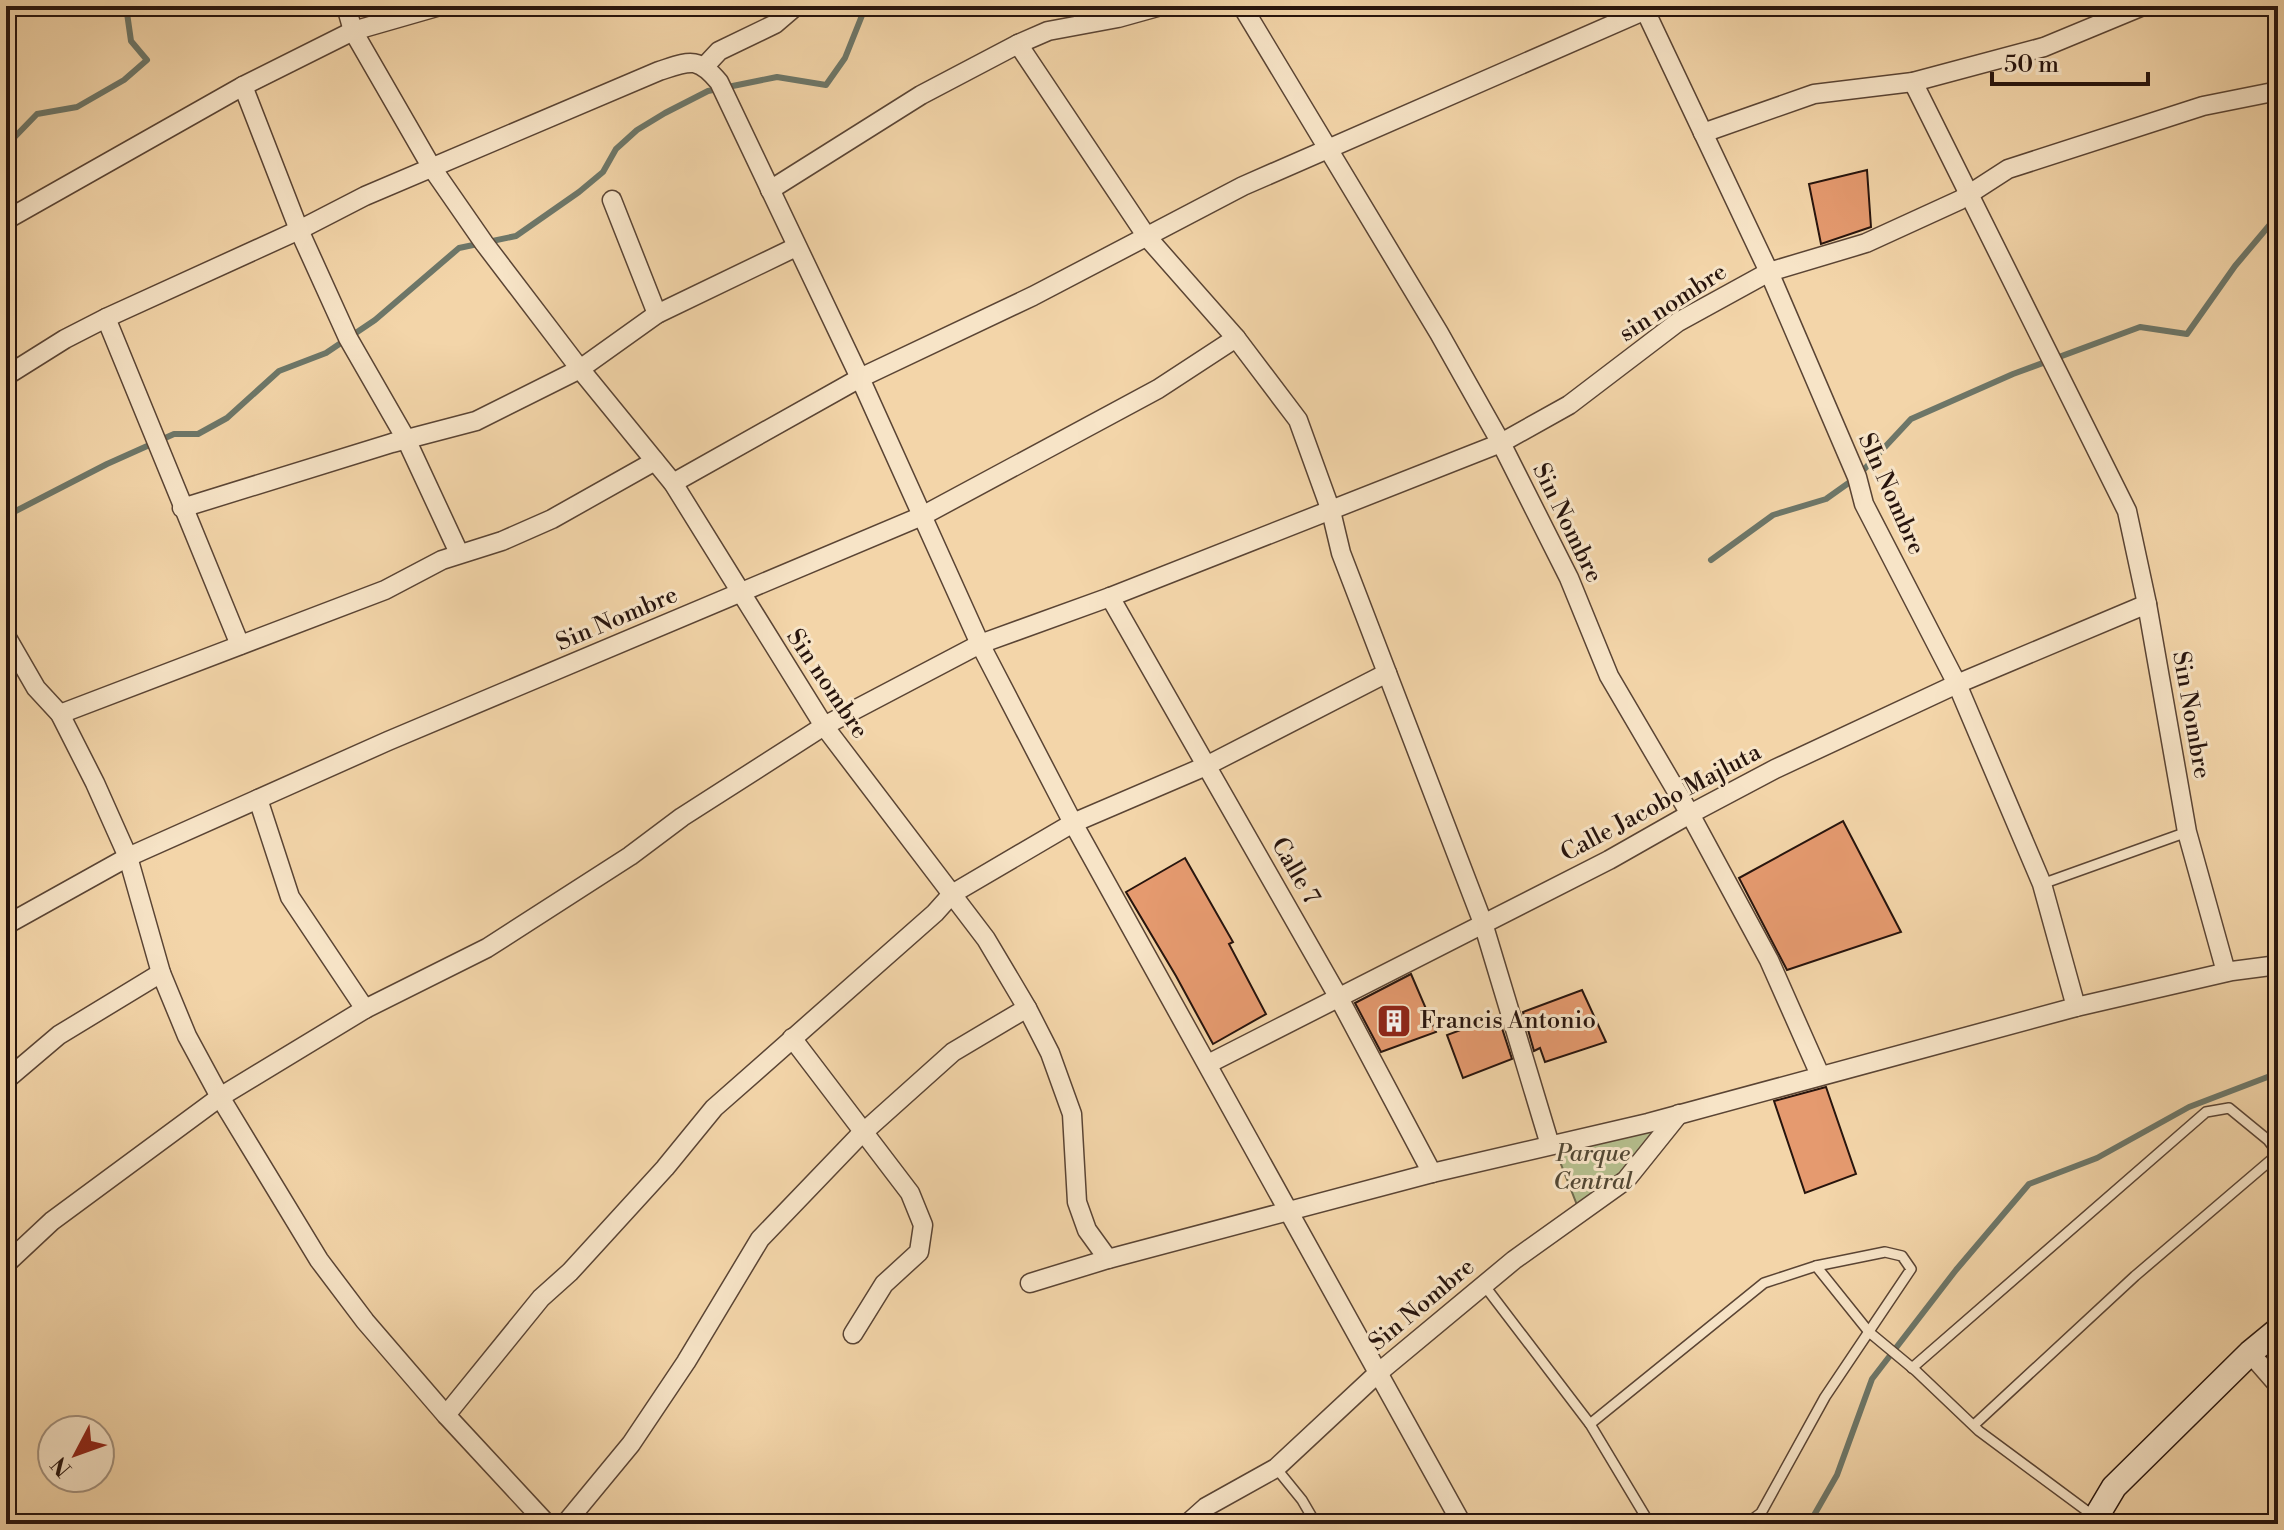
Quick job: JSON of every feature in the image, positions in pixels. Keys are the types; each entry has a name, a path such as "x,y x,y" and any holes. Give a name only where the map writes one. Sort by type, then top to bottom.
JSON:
{"street":[{"name":"Sin nombre","path":"346,6 353,31 432,168 484,243 580,369 673,483 824,726 986,939 1050,1053 1072,1114 1077,1202 1087,1230 1108,1259"},
{"path":"6,220 243,86 353,31 440,6"},
{"path":"705,66 719,51 775,24 796,6"},
{"path":"770,190 921,95 1018,44 1048,31 1118,18 1161,6"},
{"name":"Sin Nombre","path":"1242,6 1331,150 1501,443 1569,578 1609,676 1690,814 1769,960 1820,1075"},
{"path":"1615,6 1648,7"},
{"path":"1703,133 1814,94 1913,82 2044,47 2143,6"},
{"path":"673,483 860,378 1033,296 1243,186 1331,150 1648,7"},
{"name":"SIn Nombre","path":"1648,7 1769,272 1857,477 1864,504 1957,684 2042,884 2076,1007"},
{"path":"1018,44 1147,237 1236,338 1298,420 1331,511 1341,553 1483,923 1550,1145"},
{"path":"6,376 65,339 106,318 299,230 365,196 659,71 686,62 705,66 719,82 860,378 980,644 1073,823 1462,1524"},
{"name":"Sin Nombre","path":"1913,82 2127,511 2147,604 2187,832 2226,972"},
{"path":"243,86 299,230 348,338 406,439 459,553"},
{"name":"sin nombre","path":"6,1264 52,1221 220,1097 365,1009 487,948 824,726 980,644 1110,597 1501,443 1569,405 1678,322 1769,272 1866,243 1967,195 2008,169 2105,135 2203,106 2278,91"},
{"path":"612,200 657,314"},
{"path":"182,508 406,439 476,421 580,369 657,314 796,247"},
{"path":"106,318 240,645"},
{"name":"Sin Nombre","path":"6,925 128,857 922,516 1158,389 1236,338"},
{"path":"60,714 385,590 459,553 502,541 552,519 655,461"},
{"name":"Calle 7","path":"1110,597 1339,998 1432,1173"},
{"name":"Calle Jacobo Majluta","path":"1208,1064 1609,860 1775,769 1957,684 2147,604"},
{"path":"6,636 36,688 60,714 128,857 161,973 187,1036 220,1097 319,1260 365,1321 446,1415 547,1524"},
{"path":"446,1415 541,1298 570,1272 665,1168 714,1108 935,913 952,894 1073,823 1206,766 1387,673"},
{"path":"258,799 290,897 365,1009"},
{"path":"1030,1283 1108,1259 1432,1173 1679,1114 2076,1007 2226,972 2278,965"},
{"path":"6,1080 59,1035 161,973"},
{"path":"565,1524 631,1444 760,1239 864,1132 953,1052 1027,1008"},
{"path":"792,1038 910,1193 923,1225 919,1252 884,1284 853,1334"},
{"name":"Sin Nombre","path":"1187,1524 1206,1507 1276,1468 1378,1373 1514,1260 1626,1180 1679,1114"},
{"path":"2094,1521 2114,1487 2250,1353 2278,1330"},
{"path":"2250,1353 2278,1385"}],"lane":[{"path":"2042,884 2187,832"},
{"path":"1912,1368 2206,1112 2229,1108 2268,1140 2278,1153 2135,1276 1974,1425"},
{"path":"1590,1424 1764,1283 1816,1266 1885,1252 1902,1256 1911,1269 1825,1397 1761,1513 1746,1524"},
{"path":"1816,1266 1869,1332 1974,1425 2094,1521"},
{"path":"1484,1285 1590,1424 1650,1524"},
{"path":"1276,1468 1302,1500 1316,1524"}],"green space":[{"name":"Parque Central","path":"1672,1119 1625,1179 1579,1210 1555,1149"}],"building":[{"path":"1867,170 1871,227 1821,244 1809,184"},
{"path":"1843,821 1901,932 1787,970 1739,878"},
{"path":"1185,858 1233,942 1229,944 1266,1014 1213,1044 1126,892"},
{"name":"Francis Antonio","path":"1411,974 1436,1032 1381,1052 1355,1003"},
{"path":"1582,990 1606,1042 1545,1062 1540,1048 1534,1051 1523,1012"},
{"path":"1498,1016 1512,1059 1463,1078 1447,1035"},
{"path":"1826,1087 1856,1174 1805,1193 1774,1101"}],"waterway":[{"path":"6,146 37,114 77,107 124,80 147,60 131,41 126,6"},
{"path":"6,516 107,464 174,434 198,434 227,418 279,371 326,353 375,320 459,248 516,236 579,192 603,172 616,149 637,130 665,113 708,91 777,77 826,85 845,58 865,8 869,6"},
{"path":"1711,560 1773,515 1826,499 1857,477 1911,419 2013,374 2140,327 2187,334 2235,266 2278,215"},
{"path":"1809,1524 1837,1475 1872,1379 1956,1270 2029,1184 2097,1158 2189,1107 2278,1073"}],"place":[{"name":"Francis Antonio","path":"1394,1021"}]}
